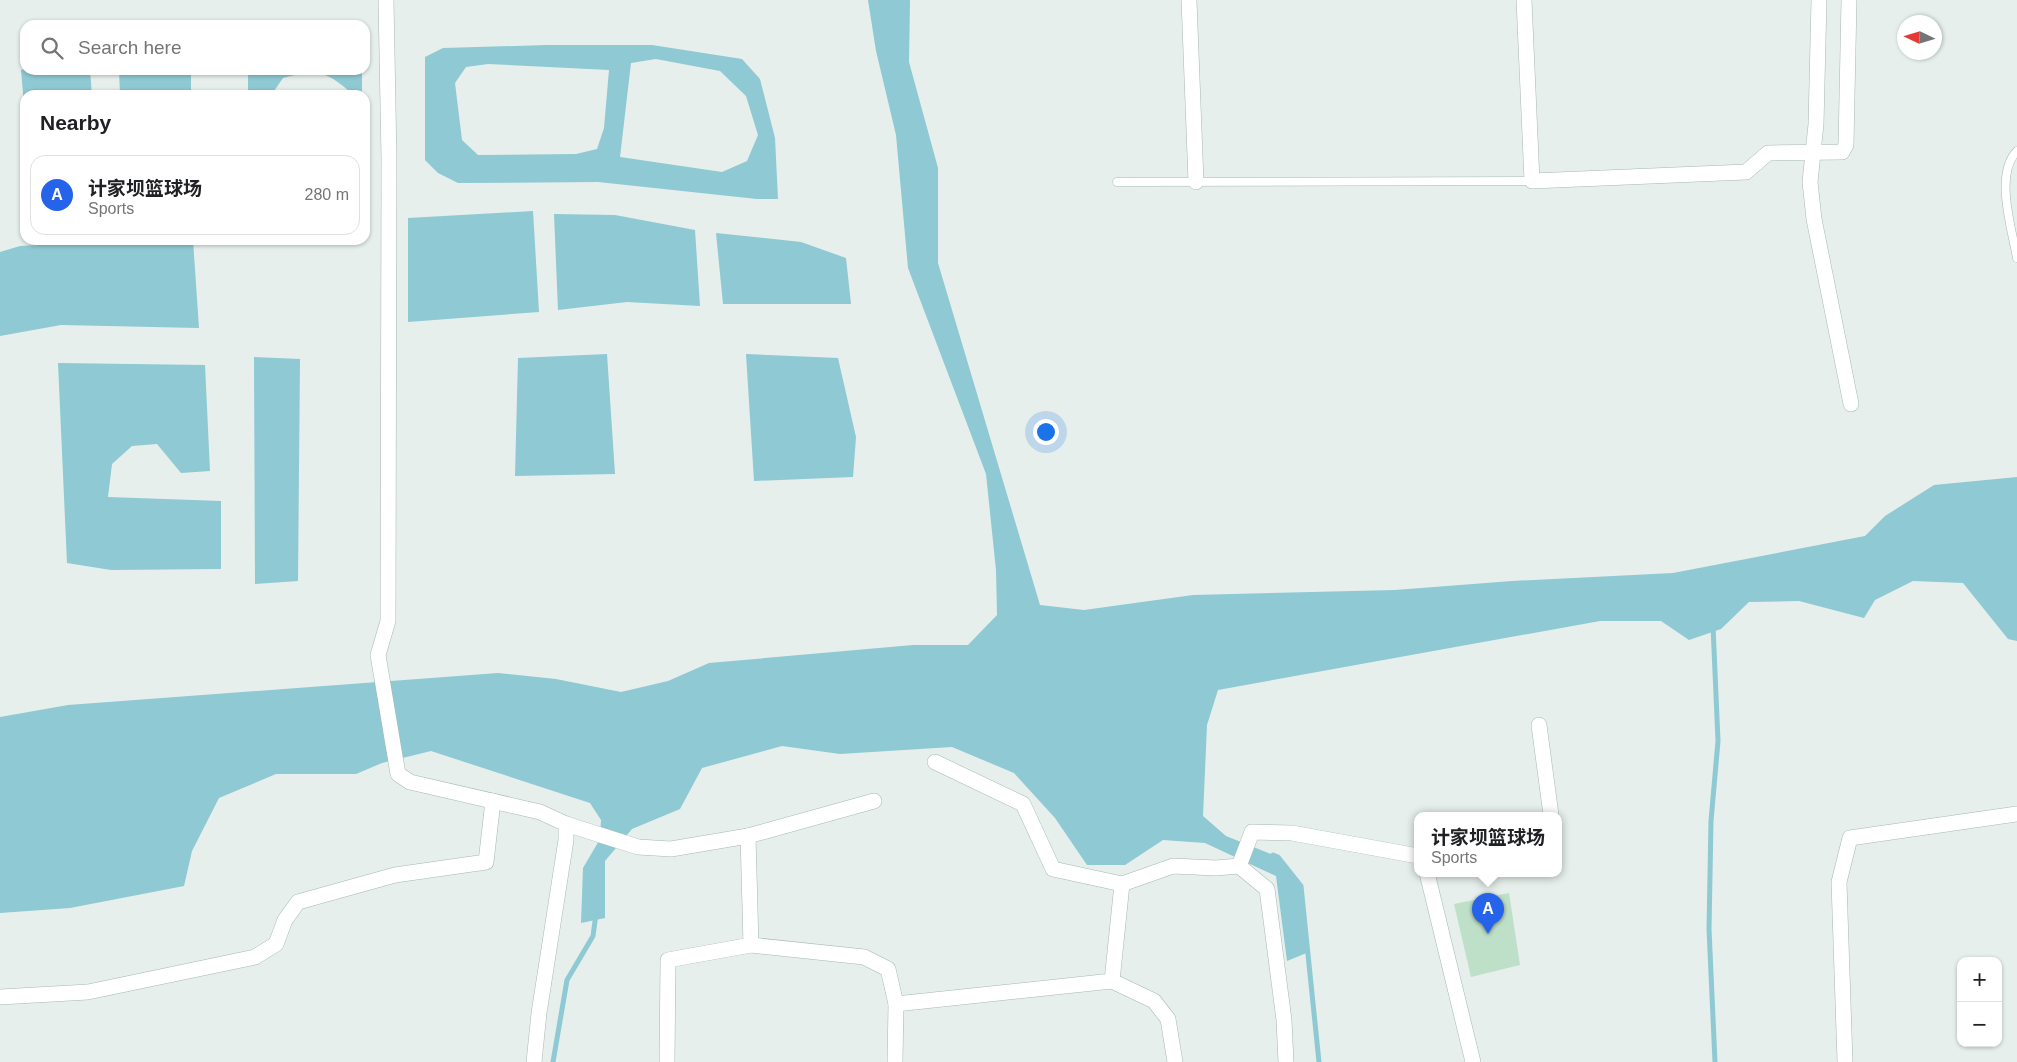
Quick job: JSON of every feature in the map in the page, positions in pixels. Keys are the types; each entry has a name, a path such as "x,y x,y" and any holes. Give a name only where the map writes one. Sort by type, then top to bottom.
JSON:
{"street":[{"path":"386,0 389,159 388,621 378,655 398,774 410,782 540,812 566,824 638,847 671,849 748,836 874,801"},
{"path":"1189,0 1196,182"},
{"path":"1524,0 1532,181 1746,172 1768,153 1842,152 1846,145 1849,0"},
{"path":"1819,0 1816,124 1810,182 1814,219 1851,404"},
{"path":"1539,725 1550,812"},
{"path":"935,762 1023,804 1053,868 1122,884 1173,866 1216,868 1240,866 1267,888 1284,1020 1286,1062"},
{"path":"0,997 88,992 256,957 276,944 285,920 298,902 395,875 486,862 493,801"},
{"path":"1845,1062 1839,882 1850,838 2017,814"},
{"path":"534,1062 539,1013 566,840 566,824"},
{"path":"1240,866 1252,832 1292,832 1414,855"},
{"path":"748,836 750,945"},
{"path":"1428,877 1473,1062"},
{"path":"1112,981 1122,884"},
{"path":"667,1062 668,960 750,945 864,957 888,969 896,1004 895,1062"},
{"path":"896,1004 1112,981 1154,1001 1168,1020 1175,1062"}],"lane":[{"path":"2017,151 2011,157 2004,183 2017,258"},
{"path":"1117,182 1532,181"}],"green space":[{"path":"1509,893 1520,965 1471,977 1454,904"}],"water":[{"path":"868,0 910,0 909,62 938,168 938,263 1040,605 1084,610 1193,595 1395,590 1512,581 1673,573 1865,536 1885,516 1934,485 2017,477 2017,641 2008,639 1963,583 1913,581 1875,600 1864,618 1799,601 1749,602 1721,629 1689,640 1661,621 1600,621 1218,690 1207,725 1203,816 1226,836 1278,857 1301,886 1309,952 1287,961 1276,876 1205,843 1163,840 1125,865 1087,865 1055,818 1014,773 952,747 840,754 782,746 702,768 680,809 632,829 605,861 605,918 581,923 583,868 600,839 601,820 590,803 431,751 382,763 356,774 276,774 219,798 192,851 184,886 70,908 0,913 0,717 68,705 498,673 556,679 621,692 668,681 709,663 913,645 968,645 997,615 996,570 986,474 908,268 896,135 876,51"},
{"path":"547,45 652,45 742,59 760,79 775,138 778,199 757,199 598,182 458,183 438,173 425,160 425,57 443,48","holes":["656,59 720,71 746,96 758,135 747,161 722,172 620,157 631,63","488,64 609,70 604,128 597,149 576,154 478,155 462,140 455,83 466,67"]},
{"path":"21,75 90,75 92,90 23,90"},
{"path":"119,75 191,75 191,90 120,90"},
{"path":"248,75 298,75 283,78 275,90 248,90"},
{"path":"325,75 362,75 362,90 348,90"},
{"path":"533,211 539,312 408,322 408,218"},
{"path":"554,214 615,215 695,230 700,306 627,302 558,310"},
{"path":"716,233 801,242 846,258 851,304 723,304"},
{"path":"193,245 199,328 61,325 0,336 0,252 20,246"},
{"path":"607,354 615,474 515,476 518,358"},
{"path":"746,354 838,358 856,437 853,477 754,481"},
{"path":"254,357 300,359 298,581 255,584"},
{"path":"58,363 205,365 210,471 181,473 157,444 132,446 112,464 108,497 221,501 221,569 111,570 67,563"}],"waterway":[{"path":"1713,626 1718,741 1711,821 1709,929 1715,1062"},
{"path":"1273,855 1278,857 1301,886 1319,1062"},
{"path":"553,1062 567,980 593,936 596,914"}],"place":[{"name":"计家坝篮球场","path":"1488,934"}]}
